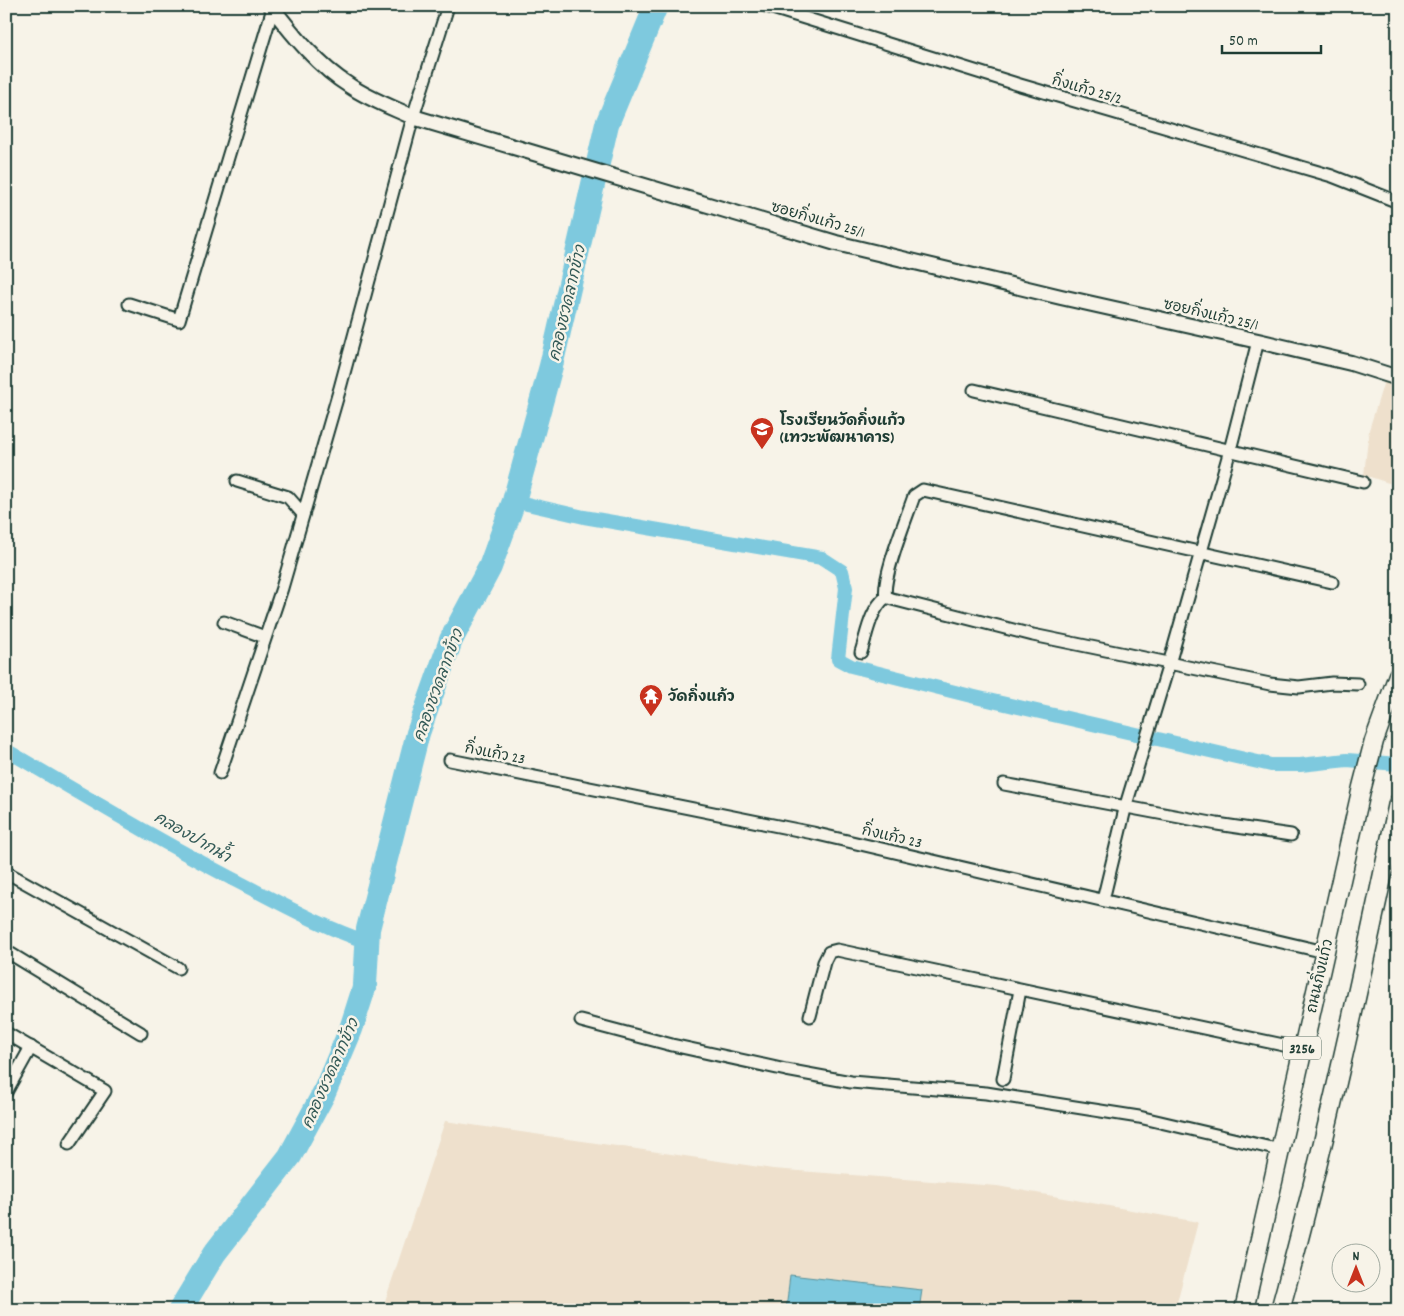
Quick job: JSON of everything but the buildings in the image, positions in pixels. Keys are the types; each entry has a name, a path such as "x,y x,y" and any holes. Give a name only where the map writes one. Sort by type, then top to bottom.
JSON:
{"main road":[{"name":"ถนนกิ่งแก้ว","path":"1244,1310 1362,787 1374,741 1398,675"},
{"name":"3256","path":"1280,1310 1310,1198 1339,1076 1398,803"}],"street":[{"path":"220,773 282,588 342,378 413,117 448,6"},
{"name":"กิ่งแก้ว 25/2","path":"766,6 1020,85 1332,176 1398,202"},
{"path":"129,304 179,320 272,7"},
{"name":"ซอยกิ่งแก้ว 25/1","path":"272,7 302,43 348,86 413,117 836,243 1060,297 1351,363 1398,378"},
{"path":"1103,900 1126,806 1170,664 1230,450 1258,341"},
{"path":"974,390 1363,482"},
{"path":"238,481 288,498 303,514"},
{"path":"886,597 884,592 888,574 914,496 923,490 1332,582"},
{"path":"861,652 874,611 886,597"},
{"path":"886,597 1034,636 1270,684 1299,687 1332,683 1358,684"},
{"path":"224,622 265,637"},
{"name":"กิ่งแก้ว 23","path":"450,760 813,833 1325,952"},
{"path":"1004,784 1217,824 1291,835"},
{"path":"6,872 178,968"},
{"path":"810,1016 824,962 832,950 1302,1049"},
{"path":"6,952 142,1033"},
{"path":"1003,1079 1020,990"},
{"path":"581,1021 672,1045 805,1074 852,1082 986,1093 1139,1117 1280,1150"},
{"path":"6,1034 104,1091 70,1144"},
{"path":"6,1092 31,1047"}],"shaded area":[{"path":"1385,378 1398,382 1398,486 1364,475 1369,430"},
{"path":"445,1121 773,1169 997,1186 1198,1222 1175,1310 382,1310"}],"water":[{"path":"790,1275 922,1290 919,1310 786,1310"}],"waterway":[{"name":"คลองชวดลากข้าว","path":"180,1310 214,1254 290,1156 324,1093 351,1029 365,985 368,929 418,733 451,640 490,567 514,501 551,366 607,124 656,6"},
{"path":"514,501 584,517 822,558 842,571 846,588 838,659 851,666 975,697 1271,765 1300,765 1347,760 1398,764"},
{"name":"คลองปากน้ำ","path":"6,750 222,874 310,918 367,942"}],"place":[{"name":"โรงเรียนวัดกิ่งแก้ว (เทวะพัฒนาคาร)","path":"762,450"},
{"name":"วัดกิ่งแก้ว","path":"651,717"}]}
